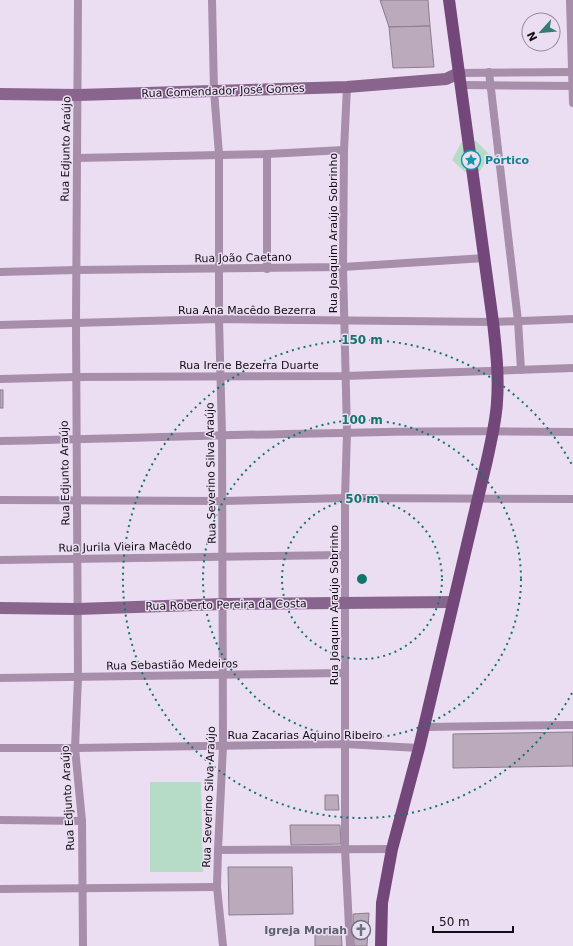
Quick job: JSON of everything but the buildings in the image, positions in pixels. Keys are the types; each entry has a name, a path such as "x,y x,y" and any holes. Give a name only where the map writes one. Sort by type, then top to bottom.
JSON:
{"main road":[{"path":"379,945 382,903 392,850 424,727 494,431 498,402 498,371 493,322 449,0"}],"street":[{"name":"Rua Edjunto Araújo","path":"78,0 78,95 76,158 78,678 75,748 82,821 83,946"},
{"name":"Rua Severino Silva Araújo","path":"212,0 214,91 219,154 218,319 222,435 223,556 223,746 217,886 223,946"},
{"path":"570,0 573,103"},
{"path":"489,72 518,321 521,370"},
{"path":"459,73 572,72"},
{"name":"Rua Comendador José Gomes","path":"0,94 78,95 347,87 446,79 459,73"},
{"name":"Rua Comendador José Gomes","path":"446,79 461,85"},
{"path":"461,85 573,86"},
{"name":"Rua Joaquim Araújo Sobrinho","path":"347,87 344,150 343,267 343,321 347,433 345,498 344,744 345,849 350,946"},
{"path":"76,158 267,154 344,150"},
{"path":"267,154 267,269"},
{"name":"Rua João Caetano","path":"0,272 343,267 485,258"},
{"name":"Rua Ana Macêdo Bezerra","path":"0,325 218,319 493,322 573,320"},
{"name":"Rua Irene Bezerra Duarte","path":"0,379 76,377 345,376 573,368"},
{"path":"0,441 347,433 494,431 573,432"},
{"path":"0,500 222,501 345,498 573,499"},
{"name":"Rua Jurila Vieira Macêdo","path":"0,560 345,555"},
{"name":"Rua Roberto Pereira da Costa","path":"0,608 77,609 223,604 453,602"},
{"name":"Rua Sebastião Medeiros","path":"0,678 345,673"},
{"path":"424,727 573,724"},
{"name":"Rua Zacarias Aquino Ribeiro","path":"0,748 344,744 419,748"},
{"path":"0,820 82,821"},
{"path":"218,850 392,850"},
{"path":"0,888 217,886"}],"green space":[{"path":"476,141 490,155 480,171 465,172 452,160 461,143"},
{"path":"150,782 201,782 203,872 150,872"}],"place":[{"name":"Pórtico","path":"471,160"},
{"name":"Igreja Moriah","path":"361,930"}]}
